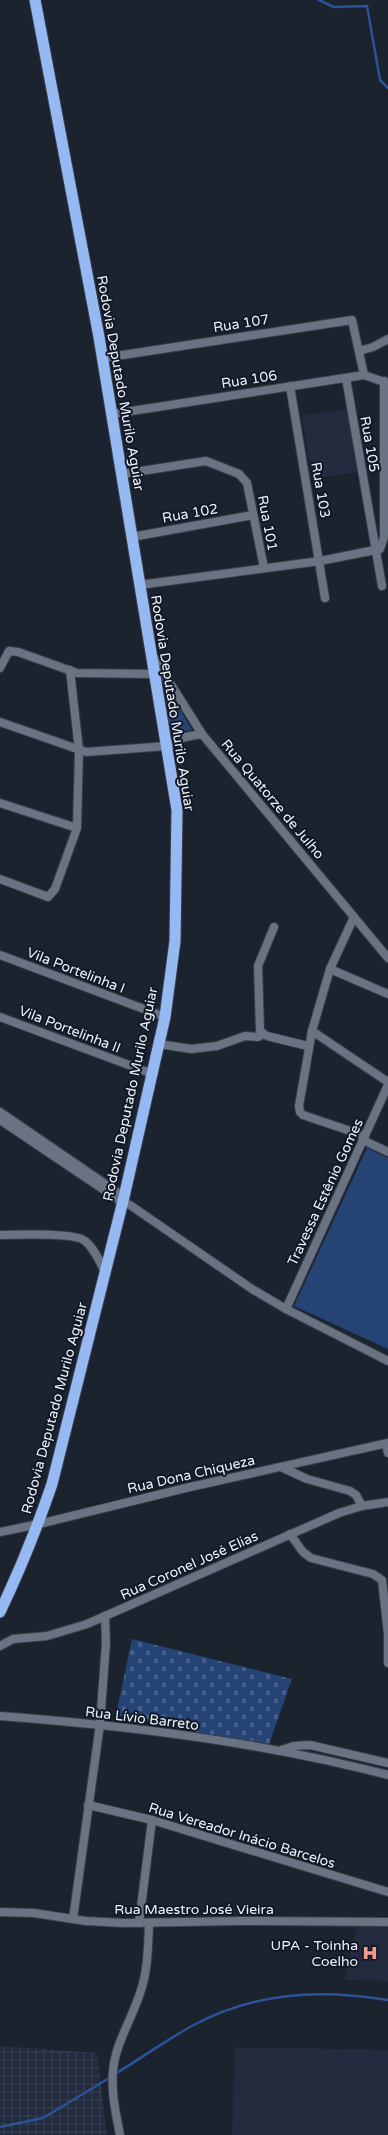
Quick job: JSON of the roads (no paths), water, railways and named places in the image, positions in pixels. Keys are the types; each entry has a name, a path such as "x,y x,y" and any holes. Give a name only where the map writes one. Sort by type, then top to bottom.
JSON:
{"highway":[{"name":"Rodovia Deputado Murilo Aguiar","path":"0,1612 18,1576 52,1484 105,1272 125,1201 165,1018 175,941 177,871 177,810 167,746 153,674 103,358 35,0"}],"street":[{"name":"Rua 107","path":"103,358 352,320 364,375"},
{"path":"359,351 373,347 388,339"},
{"name":"Rua 106","path":"112,414 364,375 386,382"},
{"name":"Rua 105","path":"346,378 378,550 382,586"},
{"path":"139,585 320,561 378,550 384,536 386,382"},
{"name":"Rua 103","path":"290,386 325,598"},
{"name":"Rua 101","path":"122,474 206,461 239,474 247,483 264,568"},
{"name":"Rua 102","path":"132,538 253,515"},
{"name":"Rua Quatorze de Julho","path":"149,648 202,734 388,958"},
{"path":"0,668 9,651 18,652 70,670 99,674 153,674"},
{"path":"0,879 48,897 55,889 77,828 79,750 70,670"},
{"path":"0,722 86,752 167,746 185,737 202,734"},
{"path":"0,803 77,828"},
{"path":"354,917 330,969 312,1031 299,1100 300,1112 364,1138 388,1152"},
{"path":"262,1034 259,1024 258,966 274,927"},
{"name":"Vila Portelinha I","path":"0,955 165,1018"},
{"path":"330,969 388,994"},
{"name":"Vila Portelinha II","path":"0,1017 153,1074"},
{"path":"312,1031 388,1082"},
{"path":"159,1044 191,1049 217,1046 245,1036 258,1037 262,1034 308,1046"},
{"name":"Travessa Estênio Gomes","path":"286,1309 388,1085"},
{"path":"0,1112 18,1128 252,1289 286,1309 388,1361"},
{"path":"0,1120 18,1128"},
{"path":"0,1235 66,1235 80,1237 89,1244 105,1272"},
{"path":"387,1444 388,1453"},
{"name":"Rua Dona Chiqueza","path":"0,1532 387,1444"},
{"path":"282,1467 307,1479 350,1491 356,1495 362,1506"},
{"name":"Rua Coronel José Elias","path":"0,1646 13,1639 48,1636 63,1632 106,1616 339,1513 362,1506 388,1502"},
{"path":"290,1534 303,1552 311,1558 373,1574 381,1578 384,1589 388,1634 388,1662"},
{"path":"73,1919 100,1724 106,1643 106,1616"},
{"name":"Rua Lívio Barreto","path":"0,1716 100,1724 280,1750 388,1775"},
{"name":"Rua Lívio Barreto","path":"280,1750 294,1746 310,1745 388,1763"},
{"name":"Rua Vereador Inácio Barcelos","path":"88,1805 152,1820 388,1892"},
{"path":"139,1923 152,1820"},
{"name":"Rua Maestro José Vieira","path":"0,1912 34,1913 73,1919 149,1924 239,1921 388,1922"},
{"path":"120,2135 114,2102 113,2070 116,2053 141,1992 146,1966 149,1924"}],"waterway":[{"path":"319,0 334,7 367,6 380,80 388,88"},
{"path":"115,2074 190,2027 214,2015 238,2006 286,1996 311,1994 388,2000"},
{"path":"0,2127 43,2118 111,2077"}],"place":[{"name":"UPA - Toinha Coelho","path":"370,1953"}]}
